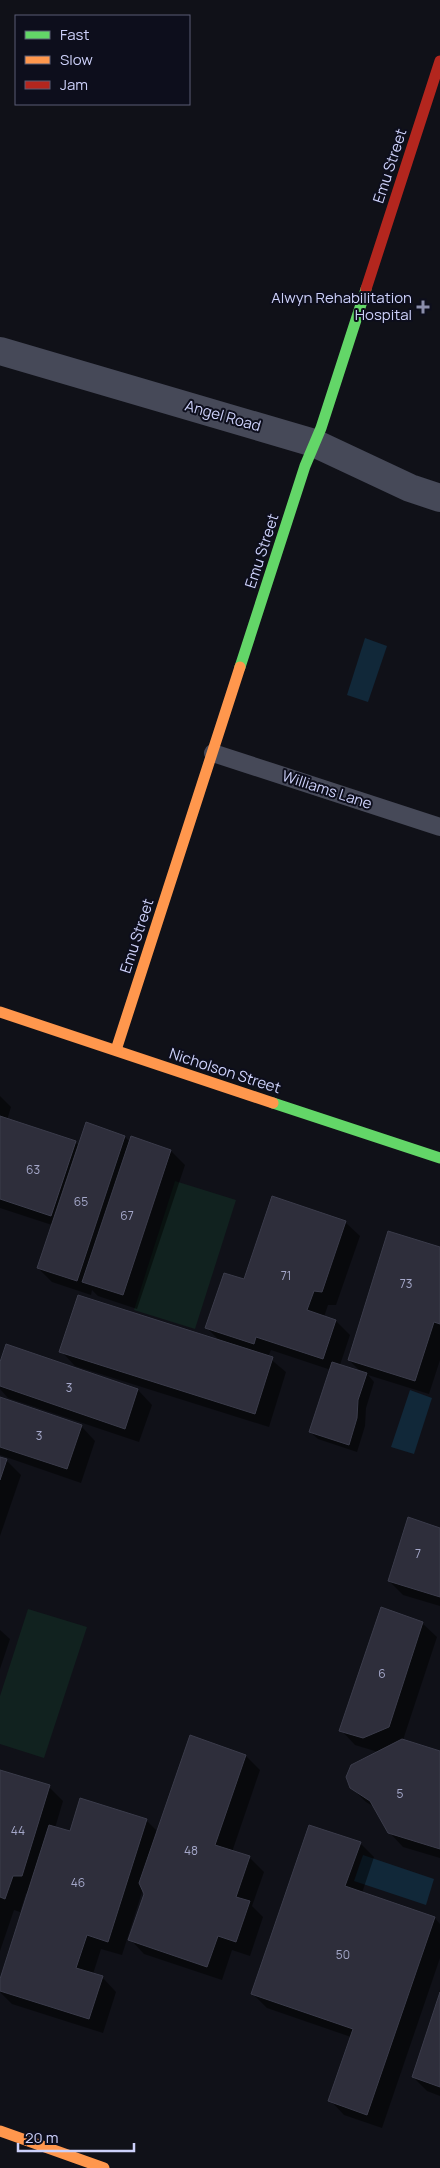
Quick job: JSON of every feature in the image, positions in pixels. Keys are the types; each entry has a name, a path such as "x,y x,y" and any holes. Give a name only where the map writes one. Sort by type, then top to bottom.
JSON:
{"street":[{"name":"Emu Street","path":"116,1050 305,466 440,61"},
{"name":"Angel Road","path":"0,351 314,443 410,488 440,498"},
{"name":"Nicholson Street","path":"0,1012 440,1158"},
{"path":"0,2131 104,2168"}],"lane":[{"name":"Williams Lane","path":"213,753 440,827"}],"green space":[{"path":"175,1181 236,1200 195,1329 134,1310"},
{"path":"28,1609 87,1627 44,1758 0,1744 0,1696"}],"water":[{"path":"365,638 387,646 368,702 347,695"},
{"path":"410,1390 432,1398 414,1454 391,1447"},
{"path":"363,1855 434,1879 426,1905 354,1881"}],"building":[{"path":"0,1116 76,1141 51,1216 0,1199"},
{"path":"86,1122 125,1136 77,1281 37,1268"},
{"path":"131,1136 171,1150 123,1295 82,1282"},
{"path":"272,1196 346,1221 322,1292 314,1291 307,1310 336,1320 323,1359 256,1337 254,1344 205,1328 224,1273 244,1279"},
{"path":"388,1231 440,1247 440,1324 434,1322 415,1381 348,1360"},
{"path":"78,1295 273,1357 255,1414 59,1352"},
{"path":"6,1344 138,1389 125,1429 0,1386 0,1362"},
{"path":"332,1362 367,1373 358,1400 357,1418 349,1445 309,1432"},
{"path":"0,1397 82,1425 67,1469 0,1447"},
{"path":"0,1457 7,1459 0,1480"},
{"path":"408,1517 440,1528 440,1597 388,1581"},
{"path":"381,1607 423,1622 389,1727 363,1738 339,1731"},
{"path":"190,1735 246,1755 215,1845 250,1856 236,1897 250,1901 236,1942 218,1936 207,1967 128,1940 144,1894 139,1883"},
{"path":"402,1739 440,1751 440,1849 388,1833 370,1801 350,1788 346,1777 351,1765"},
{"path":"0,1770 50,1785 22,1876 13,1876 5,1899 0,1897"},
{"path":"80,1798 147,1819 108,1942 87,1935 76,1968 103,1976 89,2019 0,1991 0,1979 49,1825 70,1831"},
{"path":"309,1825 361,1842 345,1886 435,1917 367,2115 328,2101 353,2029 251,1994"},
{"path":"440,1992 440,2087 412,2077"}],"traffic: fast":[{"path":"240,667 305,466 321,428 366,289"},
{"path":"273,1103 440,1158"}],"traffic: slow":[{"path":"116,1050 240,667"},
{"path":"0,1012 273,1103"},
{"path":"0,2131 104,2168"}],"traffic: jam":[{"path":"366,289 440,61"}],"place":[{"name":"Alwyn Rehabilitation Hospital","path":"423,307"}]}
